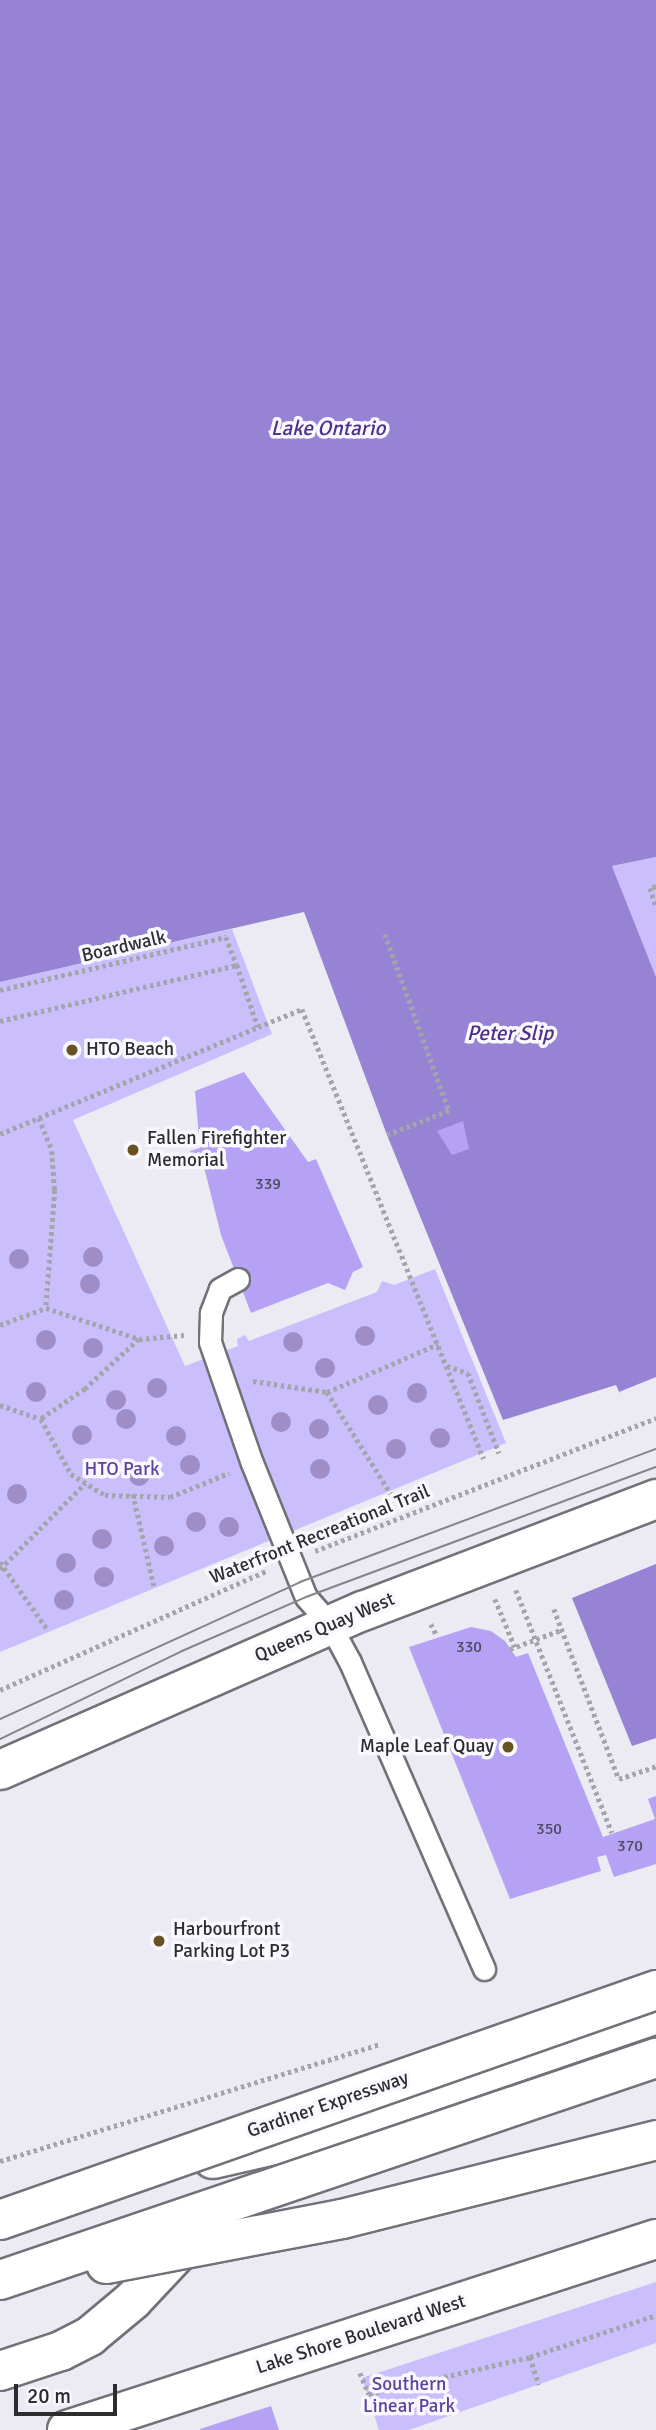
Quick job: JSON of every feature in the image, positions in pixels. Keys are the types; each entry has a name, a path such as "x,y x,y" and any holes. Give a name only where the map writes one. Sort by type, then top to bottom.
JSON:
{"main road":[{"name":"Queens Quay West","path":"0,1770 330,1625 653,1500"},
{"name":"Gardiner Expressway","path":"0,2220 656,1990"},
{"path":"0,2208 274,2146 656,2014"},
{"path":"0,2280 656,2058"},
{"path":"0,2280 209,2247 342,2219 656,2140"},
{"path":"0,2371 61,2351 90,2336 133,2301 274,2146"},
{"name":"Lake Shore Boulevard West","path":"67,2430 656,2239"}],"lane":[{"path":"238,1279 220,1289 211,1313 210,1332 252,1463 306,1597 330,1625 413,1800 484,1969"}],"path":[{"path":"656,887 650,888 656,905"},
{"path":"385,934 449,1111 387,1135"},
{"name":"Boardwalk","path":"0,990 226,937 237,965"},
{"path":"0,1021 237,965 258,1027"},
{"path":"0,1134 302,1009 484,1458"},
{"path":"38,1118 52,1151 55,1189 46,1308"},
{"path":"0,1325 46,1308 139,1339 210,1332"},
{"path":"41,1419 85,1389 139,1339"},
{"path":"222,1374 306,1392 327,1391 438,1344"},
{"path":"447,1366 468,1373 499,1453"},
{"path":"327,1391 391,1494"},
{"path":"0,1405 41,1419 71,1474 105,1494 170,1497 252,1463"},
{"name":"Waterfront Recreational Trail","path":"0,1690 290,1560 656,1418"},
{"path":"48,1630 1,1566 85,1482"},
{"path":"133,1494 154,1586"},
{"path":"514,1583 612,1833"},
{"path":"493,1591 512,1648 561,1630"},
{"path":"554,1609 618,1779 656,1766"},
{"path":"430,1622 437,1636"},
{"path":"0,2161 229,2092"},
{"path":"360,2373 369,2394 530,2357 656,2315"},
{"path":"530,2357 539,2385"}],"green space":[{"path":"656,857 656,977 612,866"},
{"name":"HTO Park","path":"232,929 272,1034 73,1120 185,1366 238,1346 237,1339 245,1335 249,1341 377,1292 382,1281 394,1285 435,1269 506,1443 0,1652 0,982"},
{"name":"Southern Linear Park","path":"656,2282 656,2343 409,2430 379,2430 362,2378"}],"water":[{"name":"Lake Ontario","path":"0,0 656,0 656,857 612,866 656,977 656,1474 616,1385 503,1420 387,1135 304,912 0,982"},
{"path":"656,1564 656,1738 632,1746 572,1598"}],"pier":[{"path":"656,1377 656,1478 619,1392"}],"building":[{"path":"244,1072 308,1162 316,1159 363,1267 353,1272 345,1290 328,1283 251,1313 221,1235 203,1163 193,1165 190,1151 200,1148 195,1091"},
{"path":"463,1121 469,1149 452,1155 437,1131"},
{"name":"Maple Leaf Quay","path":"471,1627 491,1631 505,1641 516,1657 528,1653 603,1837 655,1819 648,1799 656,1796 656,1864 614,1877 606,1855 597,1857 601,1871 510,1899 409,1647"},
{"path":"271,2406 279,2430 200,2430 200,2429"}],"tram line":[{"path":"0,1719 300,1582 656,1449"},
{"path":"0,1739 182,1651 306,1597 656,1467"}],"place":[{"name":"HTO Beach","path":"72,1050"},
{"name":"Fallen Firefighter Memorial","path":"133,1150"},
{"name":"Maple Leaf Quay","path":"508,1747"},
{"name":"Harbourfront Parking Lot P3","path":"159,1941"}],"water label":[{"name":"Peter Slip","path":"510,1033"}]}
